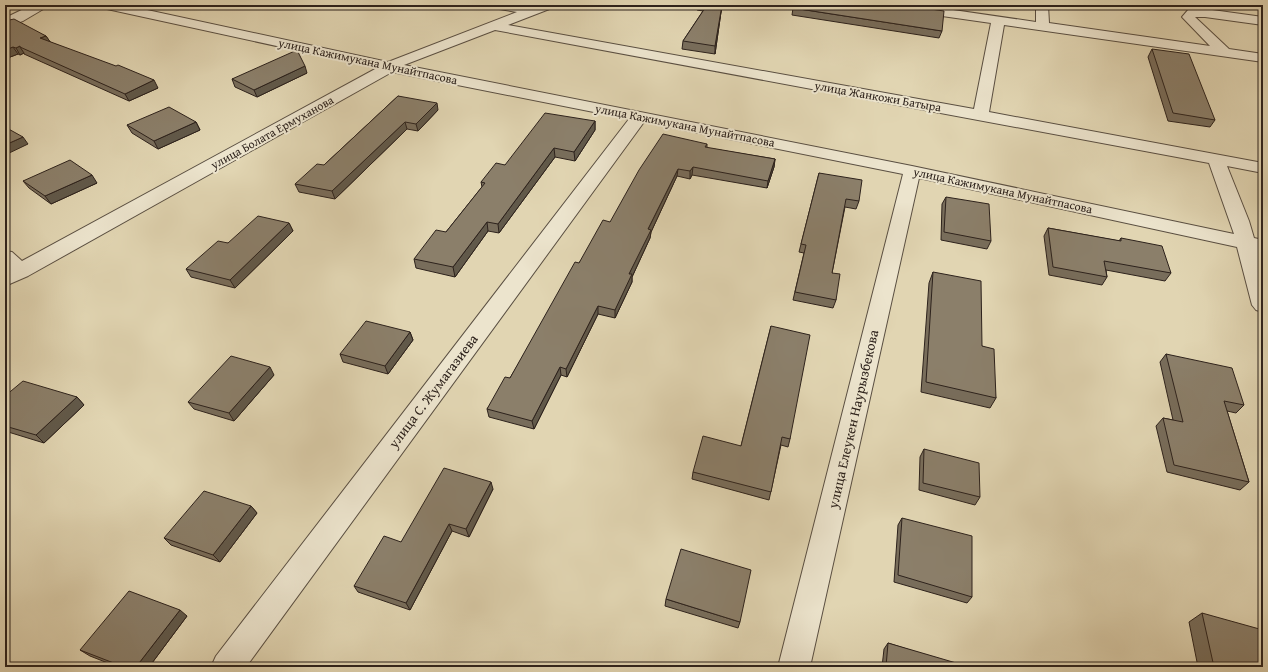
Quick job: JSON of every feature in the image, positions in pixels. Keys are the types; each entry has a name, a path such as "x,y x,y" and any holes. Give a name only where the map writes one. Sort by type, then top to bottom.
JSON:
{"street":[{"path":"5,22 18,18 41,5"},
{"name":"улица Кажимукана Мунайтпасова","path":"107,5 391,67 912,171 1254,245"},
{"path":"497,5 532,11"},
{"name":"улица Болата Ермуханова","path":"13,275 391,67 548,5"},
{"path":"893,5 1263,58"},
{"path":"1042,5 1043,26"},
{"path":"1225,52 1188,17 1192,13 1205,13 1263,21"},
{"path":"982,115 983,97 998,20"},
{"name":"улица Жанкожи Батыра","path":"494,26 1263,168"},
{"name":"улица С. Жумагазиева","path":"227,667 640,116"},
{"path":"1216,159 1240,221 1254,245 1263,305"},
{"name":"улица Елеукен Наурызбекова","path":"794,667 912,171"},
{"path":"5,257 13,275"}],"building":[{"path":"707,5 722,5 715,46 683,41"},
{"path":"794,5 904,5 944,11 942,31 793,8"},
{"path":"14,19 46,36 40,38 116,66 118,65 154,80 125,94 20,46 5,50 5,21"},
{"path":"1152,49 1189,54 1215,120 1173,113"},
{"path":"297,50 305,66 254,90 232,79"},
{"path":"398,96 437,103 416,124 405,122 332,191 295,184 317,164 324,165"},
{"path":"169,107 196,122 154,141 127,125"},
{"path":"545,113 595,121 574,152 554,148 498,224 487,222 453,267 414,259 436,230 446,232 485,183 481,182 496,163 505,165"},
{"path":"5,127 23,137 5,145"},
{"path":"663,134 707,144 705,147 775,159 768,181 693,167 690,171 678,169 648,229 651,230 629,274 632,274 615,310 598,306 566,369 560,367 532,421 487,409 505,377 510,378 575,262 579,263 603,220 610,222 639,170"},
{"path":"70,160 92,175 45,196 23,181"},
{"path":"819,173 862,180 859,201 846,199 832,273 840,274 836,300 795,292 806,245 801,244"},
{"path":"946,197 989,204 991,241 944,232"},
{"path":"258,216 289,223 230,280 186,269 218,241 228,243"},
{"path":"1048,228 1121,241 1121,238 1162,246 1171,273 1104,261 1107,277 1053,267"},
{"path":"933,272 981,281 982,346 994,349 996,398 926,382"},
{"path":"366,321 410,332 385,366 340,354"},
{"path":"771,326 810,335 790,439 782,437 771,492 693,472 703,436 741,446"},
{"path":"1166,354 1232,368 1244,405 1224,401 1249,482 1174,465 1163,418 1183,422"},
{"path":"231,356 270,367 229,413 188,402"},
{"path":"23,381 77,397 36,435 5,426 5,396"},
{"path":"924,449 979,463 980,497 923,483"},
{"path":"444,468 491,482 466,529 449,524 406,603 354,586 384,536 401,542"},
{"path":"204,491 251,506 213,555 164,538"},
{"path":"902,518 972,536 972,597 898,575"},
{"path":"681,549 751,570 740,622 666,599"},
{"path":"129,591 180,610 136,667 124,667 80,650"},
{"path":"1202,613 1263,630 1263,667 1214,667"},
{"path":"888,643 963,665 963,667 886,667"}]}
